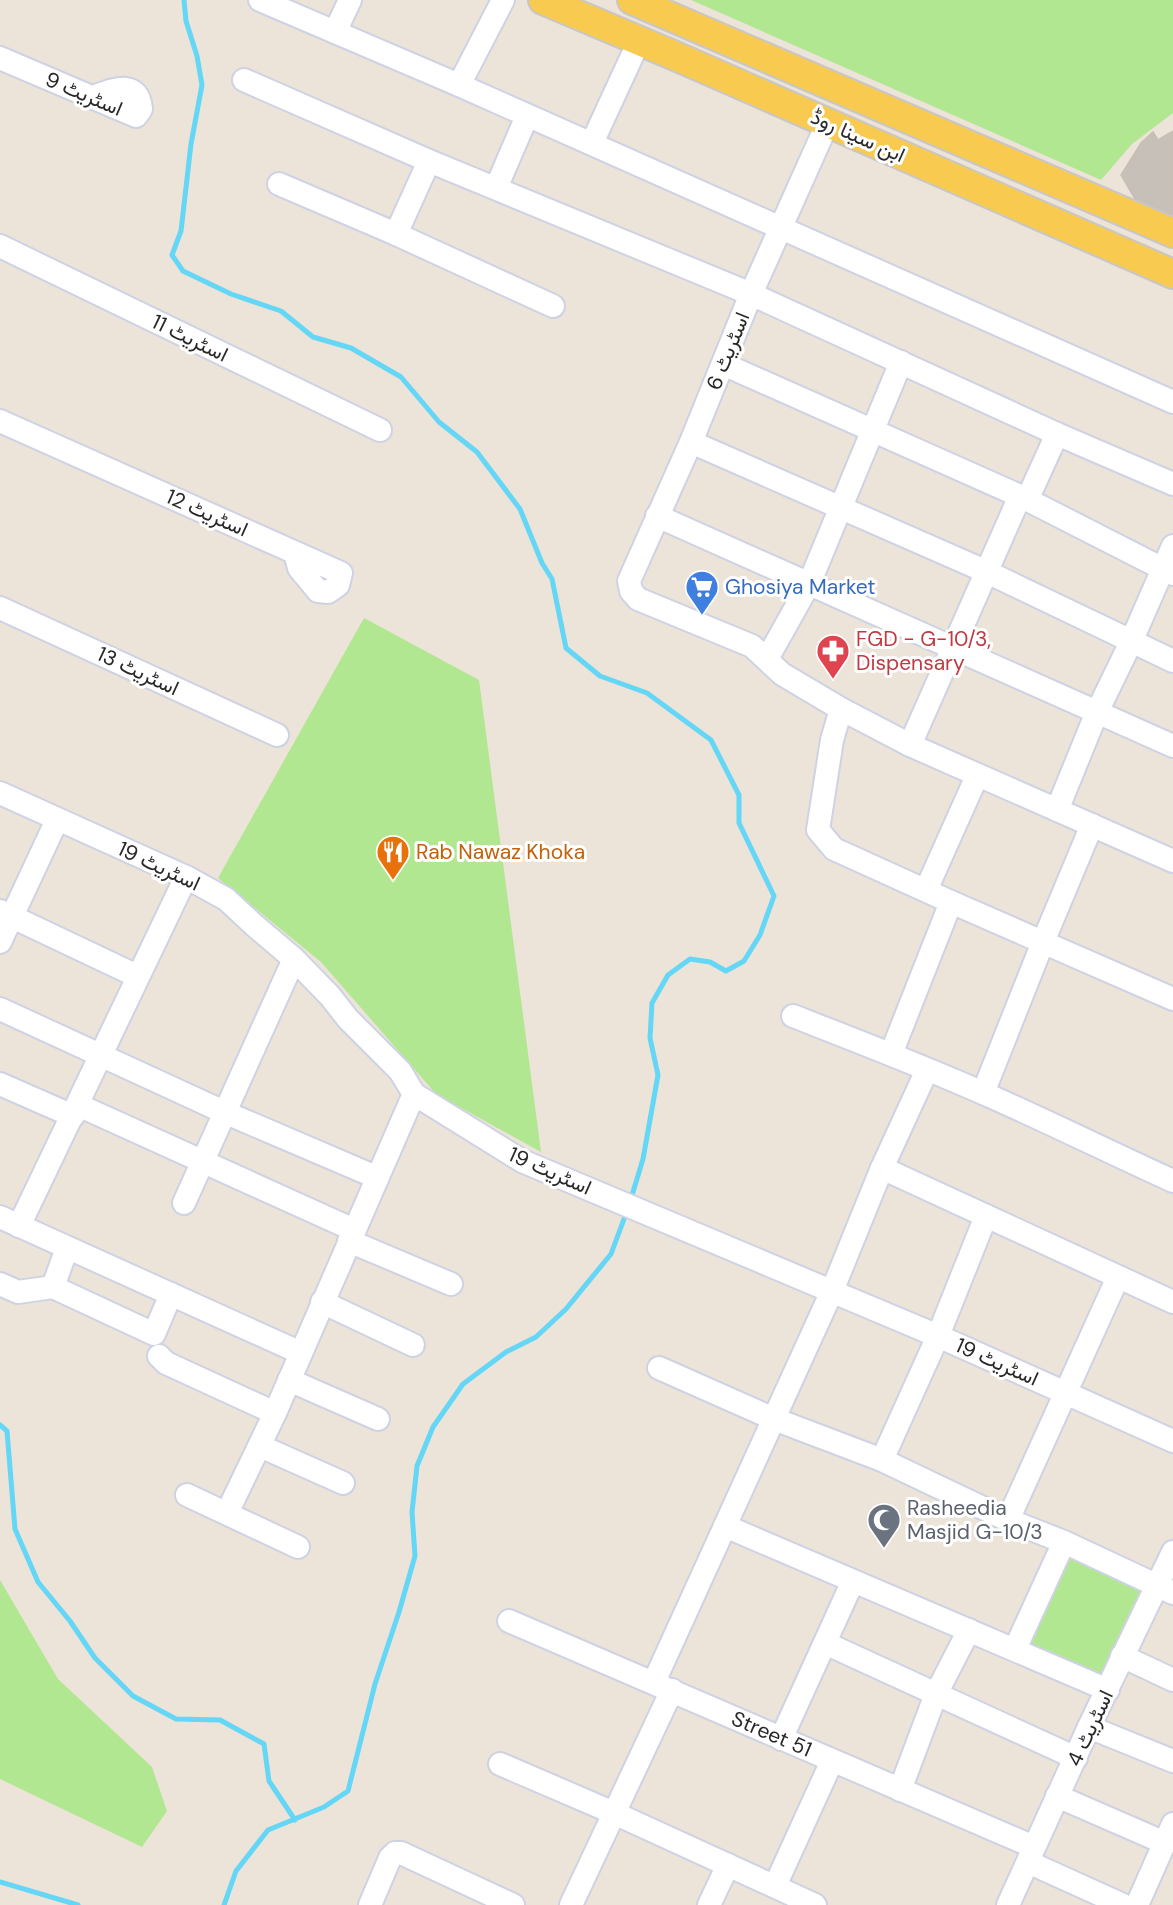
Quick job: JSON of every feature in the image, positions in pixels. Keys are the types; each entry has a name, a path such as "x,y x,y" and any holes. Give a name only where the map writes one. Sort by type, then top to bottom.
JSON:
{"main road":[{"name":"ابن سینا روڈ","path":"543,0 1173,274"},
{"name":"ابن سینا روڈ","path":"632,0 1173,233"},
{"path":"673,55 686,23"}],"street":[{"path":"260,0 459,85 1173,402"},
{"path":"335,32 350,0"},
{"path":"459,85 503,0"},
{"path":"592,144 639,40"},
{"name":"اسٹریٹ 9","path":"0,58 136,116 141,109 136,93 127,88 93,97"},
{"path":"244,80 429,161 751,294 1057,434 1173,484"},
{"path":"496,188 528,116"},
{"name":"اسٹریٹ 6","path":"767,659 752,646 638,599 631,591 629,581 691,442 751,294 828,122"},
{"path":"396,234 429,161"},
{"path":"279,184 396,234 553,306"},
{"name":"اسٹریٹ 11","path":"0,246 380,430"},
{"path":"901,362 809,584 767,659 782,674 910,746 1173,861"},
{"path":"723,364 1024,498 1168,572"},
{"name":"اسٹریٹ 12","path":"0,420 341,573 338,585 328,592 318,591 299,568 295,553"},
{"path":"910,746 985,571 1057,434"},
{"path":"691,442 985,571 1173,660"},
{"path":"657,516 1173,746"},
{"path":"1056,810 1097,712 1168,572 1173,546"},
{"name":"اسٹریٹ 13","path":"0,608 277,735"},
{"path":"841,709 832,740 818,830 834,849 1173,999"},
{"path":"926,890 977,776"},
{"name":"اسٹریٹ 19","path":"0,793 186,877 226,898 294,959 330,996 348,1019 400,1071 414,1094 522,1161 938,1336 1173,1441"},
{"path":"0,942 6,914 57,820"},
{"path":"983,1093 1092,825"},
{"path":"186,877 75,1110 9,1222 301,1353"},
{"path":"891,1054 951,902"},
{"path":"6,914 137,976"},
{"path":"184,1203 294,959"},
{"path":"0,1009 224,1112 376,1177"},
{"path":"793,1017 891,1054 983,1093 1173,1180"},
{"path":"571,1905 614,1813 725,1526 832,1291 882,1168 927,1070"},
{"path":"0,1084 75,1110 202,1163 451,1284"},
{"path":"227,1513 275,1413 414,1094"},
{"path":"882,1168 1173,1302"},
{"path":"882,1460 938,1336 986,1216"},
{"path":"53,1287 67,1248"},
{"path":"1008,1520 1118,1276"},
{"path":"0,1284 18,1292 53,1287 154,1334 171,1294"},
{"path":"322,1302 413,1345"},
{"path":"159,1356 166,1363 275,1413"},
{"path":"659,1368 774,1419 882,1460 1008,1520 1064,1542 1165,1590"},
{"path":"289,1380 378,1419"},
{"path":"260,1446 343,1483"},
{"path":"187,1495 298,1547"},
{"path":"725,1526 1108,1690"},
{"path":"1015,1649 1064,1542"},
{"name":"اسٹریٹ 4","path":"1008,1905 1122,1656 1165,1590 1173,1552"},
{"path":"781,1739 853,1581"},
{"name":"Street 51","path":"509,1621 900,1790 1031,1854 1123,1905"},
{"path":"900,1790 936,1694 969,1630"},
{"path":"825,1643 1076,1758"},
{"path":"1122,1656 1173,1680"},
{"path":"1089,1727 1173,1761"},
{"path":"775,1886 832,1761"},
{"path":"500,1764 614,1813 815,1905"},
{"path":"1057,1796 1169,1834 1137,1905"},
{"path":"370,1905 390,1858 396,1853 401,1853 513,1905"},
{"path":"709,1905 728,1865"}],"green space":[{"path":"691,0 1173,0 1173,113 1132,144 1101,180"},
{"path":"364,618 479,680 541,1152 436,1094 321,962 218,878"},
{"path":"1065,1547 1152,1587 1106,1686 1023,1646"},
{"path":"0,1580 58,1679 152,1767 167,1811 142,1847 0,1779"}],"building":[{"path":"1173,131 1173,215 1135,199 1121,175 1141,143 1153,132 1158,140"}],"waterway":[{"path":"184,0 186,21 197,56 202,85 191,144 181,231 172,255 183,271 231,294 281,311 313,337 351,348 401,377 439,422 477,452 520,509 542,563 552,579 566,648 600,676 647,693 711,740 739,795 739,823 774,896 760,935 744,961 726,971 710,962 690,959 668,975 652,1003 650,1038 658,1075 643,1159 630,1202"},
{"path":"224,1905 236,1871 268,1830 324,1807 348,1791 375,1684 415,1556 412,1512 417,1466 433,1427 463,1384 506,1352 536,1337 566,1309 611,1254 627,1211"},
{"path":"0,1425 7,1431 15,1529 38,1582 70,1621 95,1658 133,1696 176,1719 220,1720 264,1744 269,1781 295,1820"},
{"path":"0,1882 78,1905"}],"place":[{"name":"Ghosiya Market","path":"702,616"},
{"name":"FGD - G-10/3, Dispensary","path":"833,680"},
{"name":"Rab Nawaz Khoka","path":"393,881"},
{"name":"Rasheedia Masjid G-10/3","path":"884,1549"}]}
